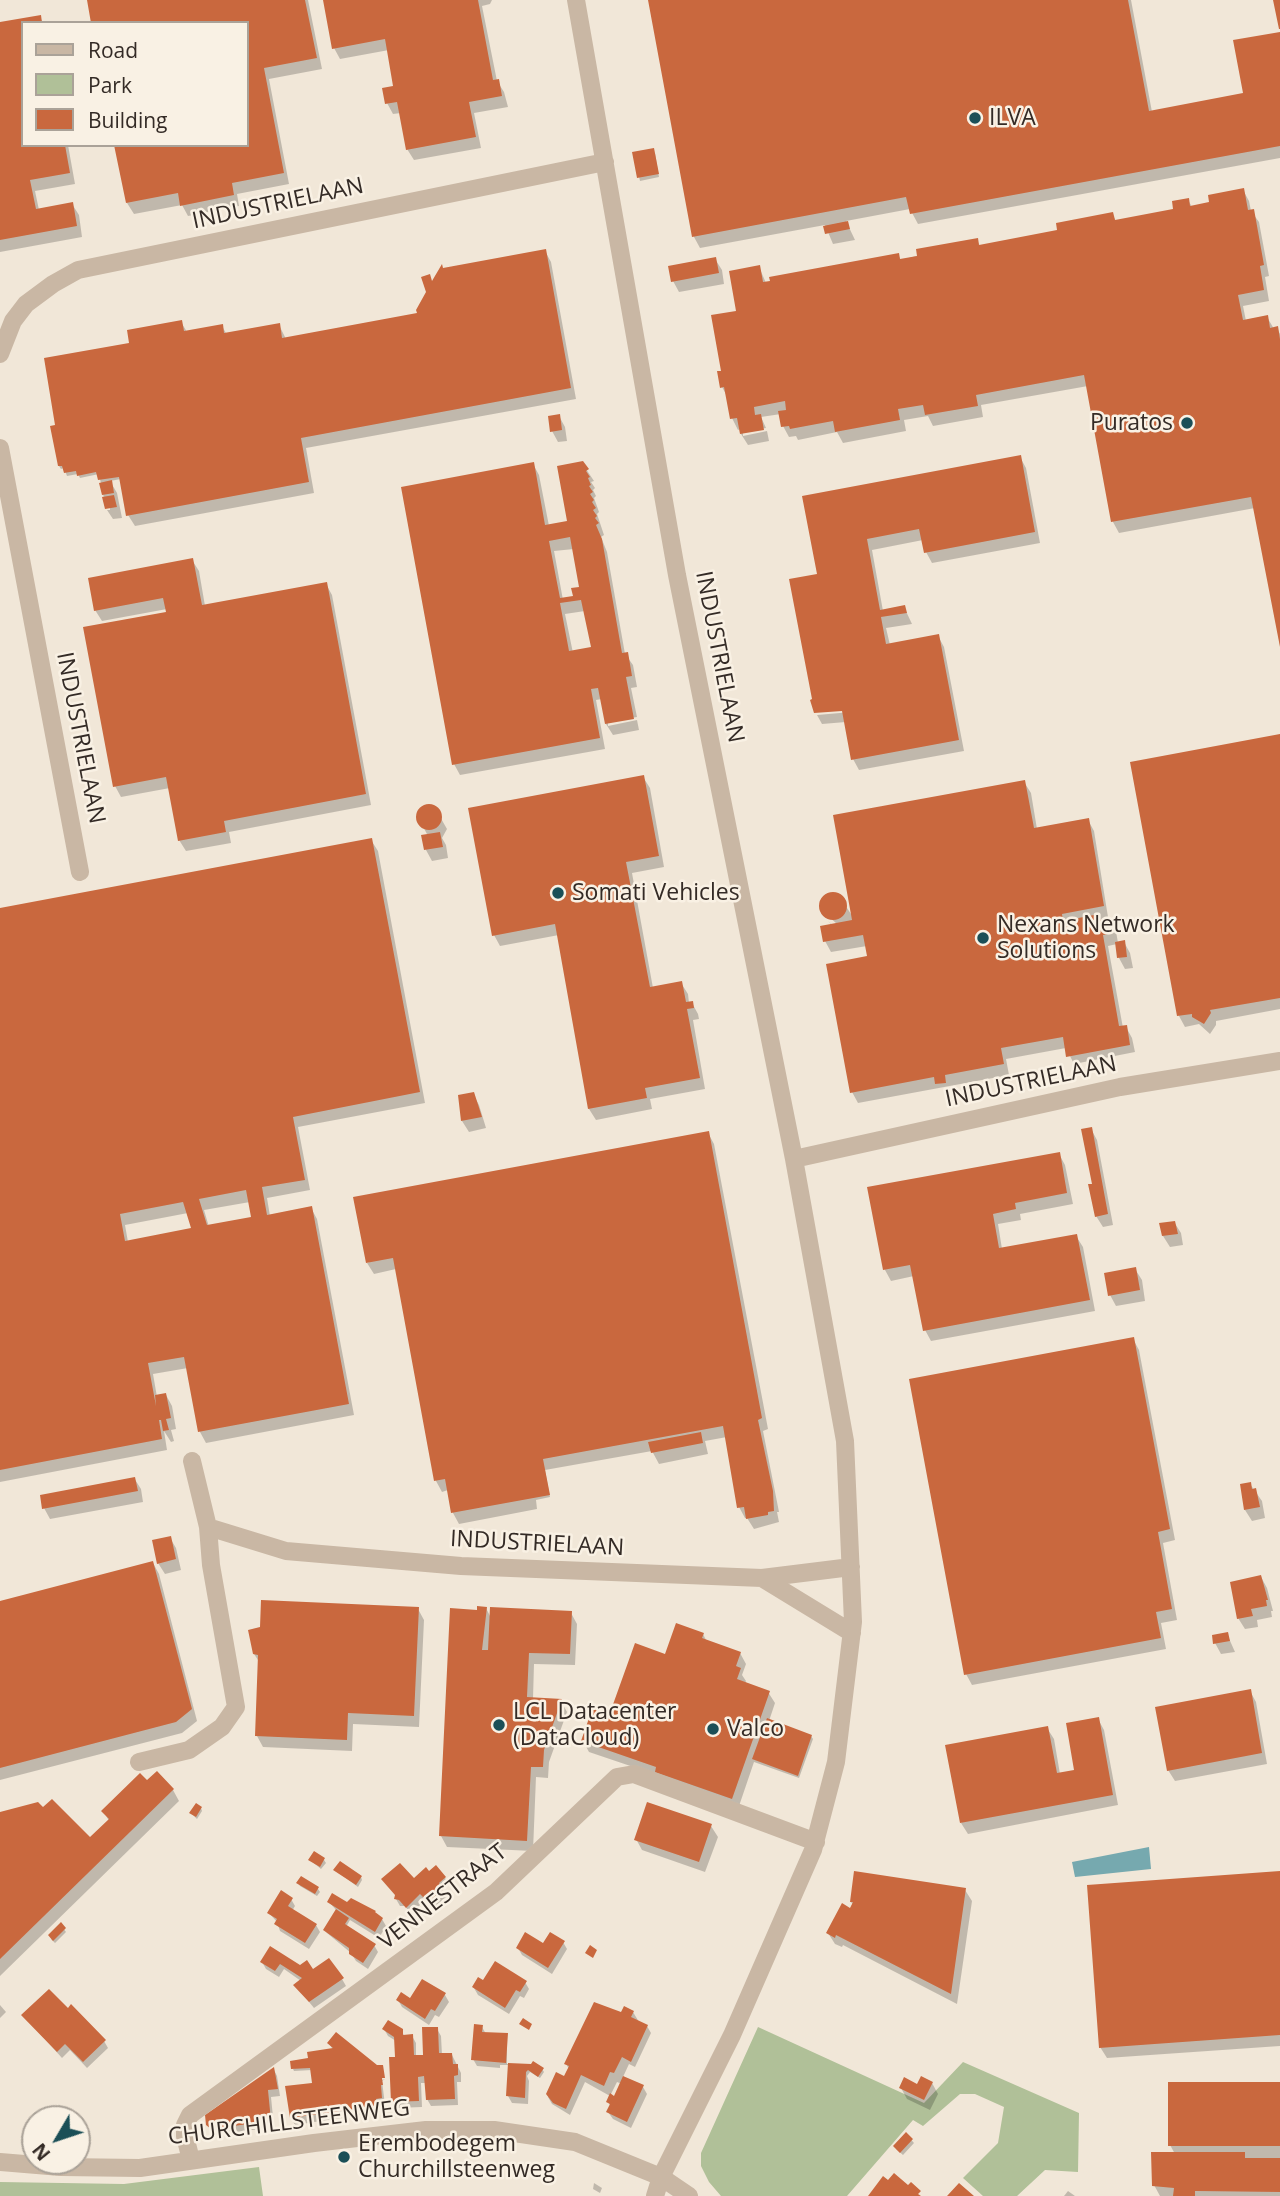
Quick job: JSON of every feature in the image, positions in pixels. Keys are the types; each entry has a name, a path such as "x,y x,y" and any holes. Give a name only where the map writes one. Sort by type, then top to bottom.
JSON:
{"street":[{"name":"INDUSTRIELAAN","path":"576,0 677,575 794,1159 845,1441 851,1567 852,1633 836,1762 816,1842 732,2035 661,2177"},
{"name":"INDUSTRIELAAN","path":"0,354 13,321 26,304 78,270 605,162"},
{"name":"INDUSTRIELAAN","path":"0,448 80,872"},
{"name":"INDUSTRIELAAN","path":"794,1159 1120,1087 1280,1061"},
{"path":"139,1762 189,1749 222,1727 236,1707 211,1565 208,1527 192,1461"},
{"name":"INDUSTRIELAAN","path":"208,1527 286,1551 461,1566 762,1578 852,1633"},
{"path":"762,1578 851,1567"},
{"name":"VENNESTRAAT","path":"191,2160 185,2136 190,2115 496,1892 617,1777 634,1774 816,1842"},
{"name":"CHURCHILLSTEENWEG","path":"0,2162 140,2168 426,2130 494,2130 575,2142 661,2177 689,2196"},
{"path":"655,2196 661,2177"}],"green space":[{"path":"758,2027 924,2103 963,2062 1079,2113 1078,2172 1045,2170 1017,2196 983,2196 963,2178 998,2143 1004,2107 975,2094 960,2094 923,2126 913,2120 847,2196 721,2196 709,2182 701,2166 701,2153"},
{"path":"259,2167 263,2196 0,2196 0,2182 124,2184"}],"water":[{"path":"1149,1847 1151,1869 1075,1877 1072,1862"}],"building":[{"path":"87,0 305,0 317,58 264,68 284,173 232,183 234,195 180,206 178,193 126,203 114,147 248,147 248,21 91,21"},
{"path":"323,0 478,0 493,80 499,79 502,96 469,102 476,137 406,150 397,102 385,104 382,88 393,86 385,39 332,49"},
{"name":"ILVA","path":"648,0 1128,0 1149,111 1243,93 1233,40 1280,32 1280,146 910,214 906,197 692,237"},
{"path":"1273,0 1280,0 1280,29 1279,29"},
{"path":"41,15 42,21 21,21 21,147 65,147 70,173 30,180 36,209 73,202 77,226 0,240 0,22"},
{"path":"654,148 659,174 637,178 632,152"},
{"name":"Puratos","path":"1244,188 1248,210 1254,209 1264,265 1260,266 1264,290 1238,295 1243,320 1268,315 1270,328 1278,326 1280,339 1280,647 1251,497 1111,522 1084,375 976,395 978,406 925,415 923,405 898,409 900,420 835,432 833,421 790,429 789,426 781,427 778,411 786,410 785,401 754,407 755,415 761,414 764,430 740,434 737,418 730,419 724,387 720,388 717,371 721,371 711,315 736,311 729,271 760,265 763,282 770,281 769,277 899,253 900,259 917,256 916,249 978,238 979,245 1057,230 1056,223 1113,212 1115,220 1173,209 1172,201 1189,198 1190,206 1209,202 1208,195"},
{"path":"848,221 850,229 825,234 823,226"},
{"path":"546,249 571,388 301,438 309,482 126,516 119,477 98,480 96,472 77,476 76,471 64,473 62,466 58,466 50,426 55,425 44,358 129,343 127,330 182,320 184,331 223,324 224,333 280,323 282,338 417,313 416,310 426,292 421,277 430,274 432,281 442,264 443,268"},
{"path":"716,257 719,273 671,282 668,266"},
{"path":"560,414 562,430 550,432 548,416"},
{"path":"1021,455 1035,532 924,553 919,529 867,539 880,610 905,605 907,613 881,617 886,644 939,634 959,740 851,760 842,711 814,713 810,700 812,699 789,579 817,574 802,496"},
{"path":"583,461 589,469 586,471 593,492 590,494 596,508 593,510 599,523 596,525 602,539 622,653 628,652 632,676 626,677 634,719 605,724 598,688 591,689 600,738 452,765 401,487 534,462 545,525 567,521 557,466","holes":["570,537 579,587 571,588 573,596 560,598 549,541","581,600 591,647 569,651 560,603"]},
{"path":"112,480 114,493 102,495 99,483"},
{"path":"114,495 117,507 105,509 102,497"},
{"path":"193,558 202,605 327,582 366,794 224,821 226,832 178,841 166,777 113,787 83,627 166,612 163,598 94,611 88,578"},
{"path":"1280,734 1280,998 1210,1010 1211,1013 1204,1024 1192,1017 1192,1014 1177,1016 1130,762"},
{"name":"Somati Vehicles","path":"644,775 659,856 626,862 650,987 682,981 686,1002 693,1001 694,1008 687,1009 700,1078 645,1088 647,1098 588,1109 555,924 492,936 468,808"},
{"name":"Nexans Network Solutions","path":"1025,780 1034,828 1089,818 1104,906 1062,914 1063,921 1099,914 1100,920 1110,918 1113,933 1103,935 1119,1026 1127,1025 1130,1045 1066,1057 1063,1037 1001,1048 1004,1064 945,1075 946,1083 935,1084 934,1077 850,1093 826,964 867,956 863,935 823,942 820,926 852,920 833,815"},
{"path":"429,804 438,808 442,817 438,826 429,830 420,826 416,817 420,808"},
{"path":"440,832 443,847 424,850 421,835"},
{"path":"372,838 420,1092 293,1117 305,1180 262,1187 267,1215 312,1206 349,1404 198,1432 184,1357 148,1363 156,1406 155,1395 166,1393 171,1418 166,1419 169,1430 163,1431 159,1420 162,1439 0,1470 0,908","holes":["246,1190 251,1217 207,1225 199,1199","183,1202 191,1228 125,1241 120,1214"]},
{"path":"833,892 843,896 847,906 843,916 833,920 823,916 819,906 823,896"},
{"path":"1125,940 1127,957 1117,958 1115,942"},
{"path":"474,1092 482,1117 461,1121 458,1095"},
{"path":"1092,1127 1108,1214 1095,1217 1088,1184 1092,1184 1081,1129"},
{"path":"709,1131 762,1418 758,1420 773,1491 774,1511 768,1512 768,1515 746,1519 744,1507 737,1508 723,1426 543,1459 550,1495 451,1513 445,1479 434,1481 393,1258 366,1263 353,1197"},
{"path":"1060,1152 1067,1193 1015,1203 1016,1209 993,1214 999,1248 1077,1234 1090,1300 923,1331 910,1265 883,1270 867,1187"},
{"path":"1175,1221 1178,1234 1162,1236 1159,1223"},
{"path":"1136,1267 1140,1290 1108,1296 1104,1273"},
{"path":"1134,1337 1170,1529 1158,1532 1172,1609 1156,1612 1161,1638 964,1675 909,1379"},
{"path":"701,1432 703,1443 651,1453 648,1442"},
{"path":"135,1477 138,1491 42,1509 40,1495"},
{"path":"1251,1482 1252,1489 1256,1488 1260,1507 1244,1510 1240,1484"},
{"path":"171,1536 176,1559 157,1564 152,1540"},
{"path":"153,1561 192,1709 176,1722 0,1768 0,1601"},
{"path":"1261,1575 1268,1600 1267,1606 1251,1609 1253,1616 1237,1619 1230,1582"},
{"path":"261,1600 419,1607 414,1716 348,1713 347,1740 255,1736 258,1655 253,1654 248,1630 260,1627"},
{"name":"LCL Datacenter (DataCloud)","path":"477,1606 487,1607 482,1650 488,1650 490,1607 572,1611 570,1654 529,1653 527,1697 562,1699 544,1750 543,1767 531,1767 527,1841 439,1836 450,1608 477,1610"},
{"path":"676,1623 704,1633 702,1638 741,1652 736,1666 741,1668 737,1679 770,1691 732,1799 655,1772 656,1767 581,1741 594,1704 611,1710 635,1643 665,1654"},
{"path":"1228,1632 1230,1641 1213,1644 1212,1635"},
{"path":"1251,1689 1262,1753 1167,1771 1155,1707"},
{"path":"1099,1717 1113,1795 960,1823 945,1745 1048,1726 1057,1773 1074,1770 1066,1723"},
{"path":"767,1718 812,1735 798,1776 752,1759"},
{"path":"157,1771 174,1789 0,1959 0,1812 38,1802 43,1807 52,1799 90,1837 109,1819 101,1811 140,1773 147,1780"},
{"path":"647,1802 712,1824 699,1862 634,1840"},
{"path":"196,1803 202,1807 196,1817 189,1813"},
{"path":"314,1851 325,1858 320,1867 308,1860"},
{"path":"340,1861 362,1876 356,1885 333,1870"},
{"path":"400,1863 414,1878 426,1867 429,1871 436,1865 446,1877 439,1883 443,1889 428,1902 420,1894 406,1908 399,1900 394,1899 395,1895 381,1879"},
{"path":"854,1871 966,1888 951,1994 836,1935 835,1938 826,1933 842,1903 850,1908 853,1902 850,1902"},
{"path":"1280,1871 1280,2035 1099,2048 1087,1885"},
{"path":"301,1876 319,1887 315,1894 296,1883"},
{"path":"281,1890 293,1898 288,1906 317,1924 305,1943 274,1924 277,1919 267,1913"},
{"path":"332,1893 347,1902 351,1898 376,1911 383,1918 375,1932 327,1902"},
{"path":"336,1909 349,1918 345,1924 376,1944 363,1963 349,1954 349,1948 323,1930"},
{"path":"61,1922 66,1928 53,1941 48,1935"},
{"path":"525,1932 543,1943 550,1932 565,1941 548,1968 516,1948"},
{"path":"590,1945 597,1950 593,1958 585,1953"},
{"path":"270,1946 300,1965 307,1960 313,1969 329,1958 344,1978 309,2002 293,1985 302,1978 280,1964 275,1971 260,1962"},
{"path":"495,1961 527,1981 520,1992 516,1990 505,2008 472,1987 478,1977 483,1980"},
{"path":"422,1979 446,1993 435,2011 431,2009 425,2019 396,2000 401,1992 410,1998"},
{"path":"49,1989 68,2008 71,2004 106,2040 83,2062 65,2044 57,2052 21,2015"},
{"path":"594,2002 621,2012 624,2006 634,2011 631,2017 648,2025 631,2062 622,2057 614,2073 610,2072 604,2086 581,2075 566,2109 553,2103 546,2094 556,2072 564,2076 569,2066 564,2064"},
{"path":"523,2018 532,2024 529,2030 519,2024"},
{"path":"388,2020 403,2029 403,2035 413,2034 414,2055 423,2055 422,2027 438,2027 439,2053 452,2053 453,2064 458,2064 458,2075 454,2076 455,2099 426,2100 424,2076 418,2077 419,2101 391,2102 389,2057 395,2057 394,2037 382,2029"},
{"path":"474,2024 483,2025 482,2032 508,2033 506,2063 471,2060"},
{"path":"336,2032 377,2065 383,2065 385,2078 382,2078 382,2098 376,2099 377,2106 290,2118 285,2086 312,2083 310,2068 291,2069 290,2061 308,2058 307,2052 333,2048 327,2043"},
{"path":"533,2061 544,2068 538,2077 528,2070 526,2072 525,2098 506,2096 508,2063 531,2064"},
{"path":"274,2067 278,2089 268,2090 271,2121 211,2129 206,2125 205,2115"},
{"path":"623,2076 644,2085 627,2122 606,2112 610,2104 606,2102 610,2093 614,2096"},
{"path":"921,2076 933,2082 924,2100 899,2088 904,2077 917,2084"},
{"path":"1168,2082 1280,2082 1280,2146 1168,2146"},
{"path":"906,2132 913,2139 900,2153 893,2146"},
{"path":"1151,2152 1245,2152 1245,2158 1280,2158 1280,2192 1195,2191 1195,2196 1173,2196 1174,2188 1152,2186"},
{"path":"894,2173 908,2185 911,2182 921,2191 918,2194 921,2196 868,2196 883,2176 888,2180"},
{"path":"959,2183 974,2196 947,2196"}],"place":[{"name":"ILVA","path":"975,118"},
{"name":"Puratos","path":"1187,423"},
{"name":"Somati Vehicles","path":"558,893"},
{"name":"Nexans Network Solutions","path":"983,938"},
{"name":"LCL Datacenter (DataCloud)","path":"499,1725"},
{"name":"Valco","path":"713,1729"},
{"name":"Erembodegem Churchillsteenweg","path":"344,2157"}]}
